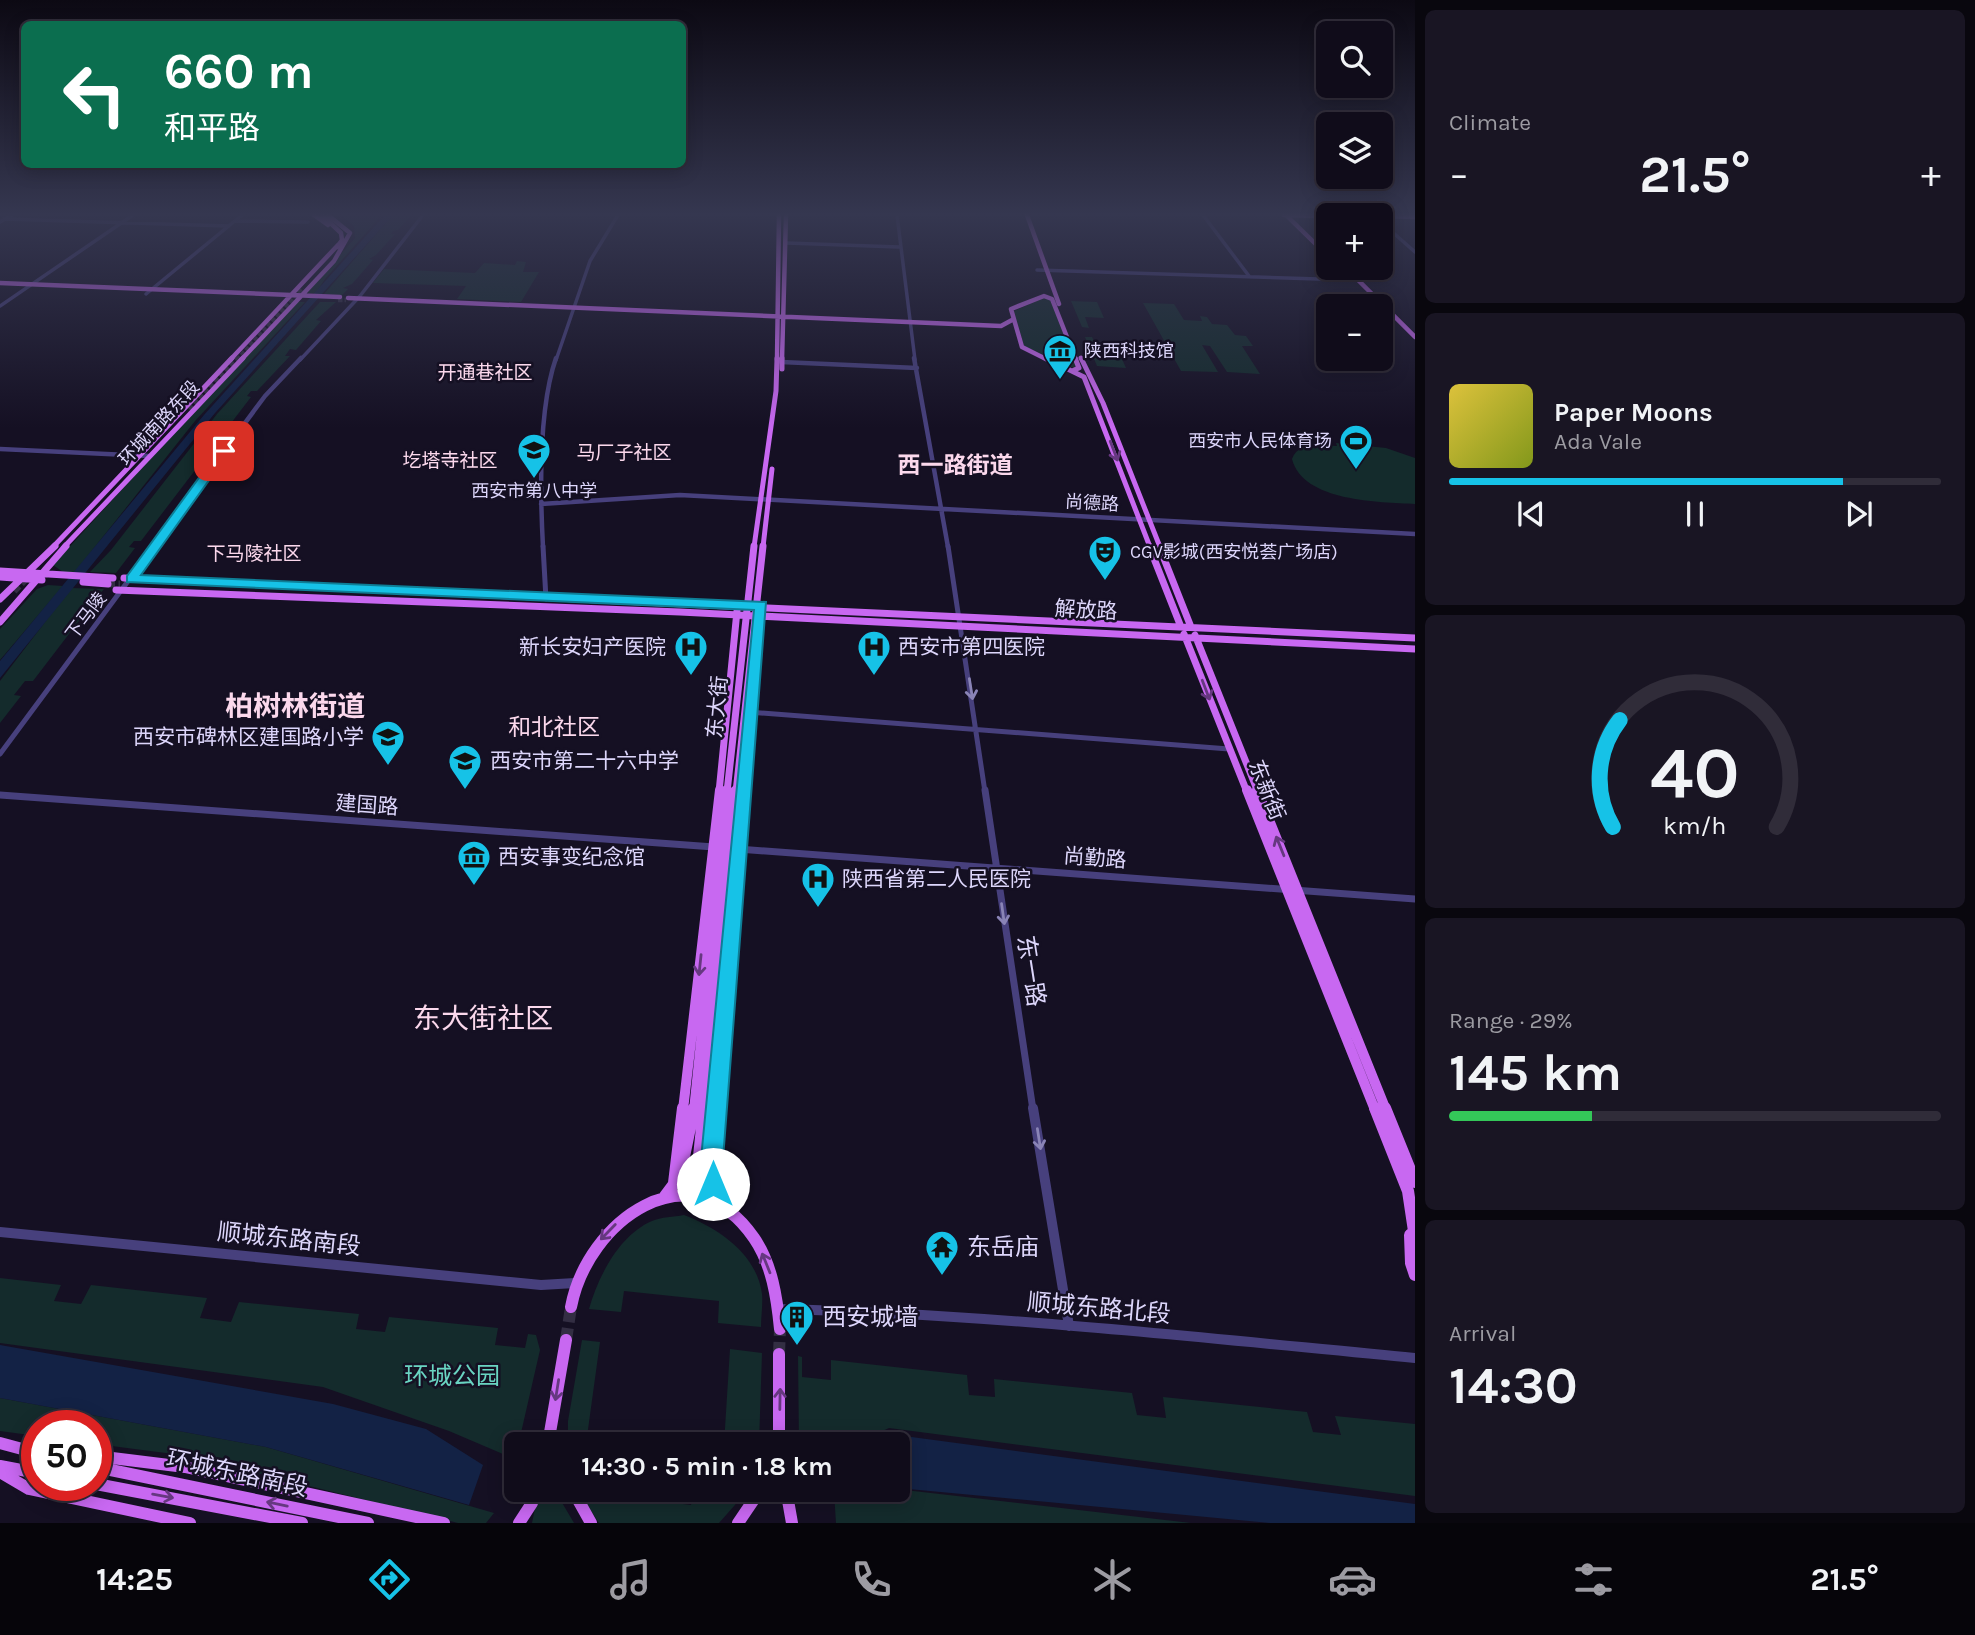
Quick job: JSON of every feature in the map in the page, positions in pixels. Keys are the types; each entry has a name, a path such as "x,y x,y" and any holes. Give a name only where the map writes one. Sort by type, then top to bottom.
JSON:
{"main road":[{"path":"62,286 339,299"},
{"name":"环城南路东段","path":"0,598 19,578 29,573 298,286"},
{"name":"环城南路东段","path":"0,622 149,456 310,286"},
{"path":"665,1196 674,1184 688,1153 726,848 747,712 750,611 768,500 781,361 780,286"},
{"path":"707,1199 698,1166 761,499 776,391 783,286"},
{"path":"1049,286 1050,292 1044,296 1011,309 1019,344 1029,351 1079,367"},
{"path":"1054,286 1057,292 1056,300 1079,367"},
{"path":"1364,286 1415,337"},
{"path":"1044,296 1056,300"},
{"path":"349,299 574,307 1002,329 1017,337"},
{"path":"909,324 1001,326 1012,320"},
{"path":"1393,322 1415,344"},
{"name":"东新街","path":"1079,367 1088,374 1103,403 1150,521 1229,749 1292,890 1415,1182"},
{"name":"东新街","path":"1079,367 1292,890 1408,1191 1415,1231 1409,1245 1415,1275"},
{"path":"0,571 29,573 39,577"},
{"path":"0,577 110,581"},
{"path":"123,584 546,599 750,611"},
{"path":"123,584 750,611"},
{"path":"0,606 18,592 0,615"},
{"name":"解放路","path":"750,611 1415,646"},
{"name":"解放路","path":"1188,632 1415,638"},
{"path":"719,1206 713,1184 712,1159 726,848"},
{"path":"571,1307 575,1283 588,1255 607,1233 644,1203 682,1194 707,1199 744,1226 766,1259 779,1309 780,1329"},
{"path":"551,1432 566,1340"},
{"path":"779,1354 779,1432"},
{"path":"0,1443 21,1447"},
{"path":"112,1457 185,1467 444,1523"},
{"path":"0,1466 21,1470"},
{"name":"环城东路南段","path":"112,1470 368,1523"},
{"path":"0,1472 29,1489 190,1523"},
{"name":"环城东路南段","path":"112,1487 302,1523"},
{"path":"519,1523 530,1502"},
{"path":"579,1502 591,1523"},
{"path":"738,1523 752,1502"},
{"path":"788,1502 792,1523"}],"street":[{"path":"0,306 28,286"},
{"path":"149,292 156,286"},
{"name":"下马陵","path":"0,754 123,584 265,396 315,345 349,299 364,286"},
{"path":"546,599 541,504 548,382 582,286"},
{"name":"东一路","path":"904,286 961,622 996,868 1069,1326"},
{"path":"781,361 917,366"},
{"path":"0,449 149,456"},
{"name":"尚德路","path":"541,504 680,495 1415,534"},
{"path":"747,712 1229,749"},
{"name":"建国路","path":"0,795 726,848"},
{"name":"尚勤路","path":"726,848 1415,899"},
{"name":"顺城东路南段","path":"0,1231 541,1284 575,1283"},
{"name":"顺城东路北段","path":"779,1309 871,1311 1069,1326 1415,1358"}],"green space":[{"path":"313,286 320,286 316,293 307,293"},
{"path":"331,286 347,286 343,288 348,289 342,295 324,294"},
{"path":"466,286 531,286 521,302 457,299"},
{"path":"1049,297 1077,367 1071,367 1024,346 1014,311"},
{"path":"1071,301 1097,302 1104,318 1085,317 1089,328 1082,327"},
{"path":"293,302 305,302 195,421 75,572 63,572 53,565"},
{"path":"320,302 336,302 316,320 321,321 296,350 290,349 285,356 290,356 257,391 251,391 247,396 251,397 141,541 134,541 129,547 135,548 116,573 90,572 111,550 217,414"},
{"path":"1143,303 1174,304 1184,320 1202,321 1200,316 1207,317 1212,324 1227,325 1235,335 1246,336 1253,346 1242,346 1260,374 1227,372 1210,346 1202,345 1218,372 1181,371"},
{"path":"1085,337 1092,337 1098,349 1118,350 1126,368 1097,366"},
{"name":"西安市人民体育场","path":"1336,443 1386,448 1415,458 1415,504 1344,497 1311,484 1299,473 1292,459 1295,453 1311,445 1337,446"},
{"path":"48,585 63,586 0,660 0,629 37,589"},
{"path":"71,588 104,589 92,604 85,604 79,612 85,613 33,681 25,681 14,695 21,696 0,723 0,681"},
{"path":"684,1215 722,1235 744,1255 759,1280 762,1294 761,1327 718,1323 719,1301 624,1291 621,1312 589,1309 604,1271 629,1236 652,1221"},
{"name":"环城公园","path":"0,1278 61,1285 54,1301 81,1304 91,1285 207,1298 200,1318 231,1322 239,1302 359,1314 356,1329 385,1332 389,1317 498,1328 495,1345 525,1348 528,1334 536,1335 540,1350 521,1432 504,1432 504,1454 449,1431 323,1387 0,1343"},
{"path":"582,1340 600,1342 588,1432 568,1432"},
{"path":"730,1349 762,1353 759,1432 725,1432"},
{"path":"798,1356 802,1357 802,1377 831,1380 831,1360 967,1375 969,1395 995,1397 994,1379 1132,1393 1137,1415 1166,1418 1163,1397 1307,1412 1313,1432 1341,1435 1335,1416 1415,1424 1415,1496 889,1428 880,1432 799,1432"},
{"path":"0,1398 65,1410 21,1410 21,1434 0,1431"},
{"path":"112,1419 266,1447 494,1513 486,1523 458,1523 189,1456 112,1446"},
{"path":"910,1491 1191,1523 836,1523 835,1502 910,1502"},
{"path":"536,1502 562,1502 574,1523 532,1523"},
{"path":"585,1502 666,1502 691,1505 691,1502 738,1502 719,1523 599,1523"}],"water":[{"path":"321,286 329,286 215,413 0,678 0,661 204,415"},
{"path":"0,1345 333,1404 426,1429 483,1465 469,1505 266,1447 112,1419 112,1410 65,1410 0,1398"},
{"path":"910,1437 1415,1504 1415,1523 1270,1523 910,1489"}],"tunnel":[{"path":"237,360 303,288"},
{"path":"338,300 346,300"},
{"path":"190,410 238,358"},
{"path":"14,591 29,576"},
{"path":"108,584 120,584"},
{"path":"566,1340 571,1307"},
{"path":"779,1354 780,1329"}],"place":[{"name":"陕西科技馆","path":"1060,381"},
{"name":"西安市人民体育场","path":"1356,471"},
{"name":"西安市第八中学","path":"534,480"},
{"name":"CGV影城(西安悦荟广场店)","path":"1105,582"},
{"name":"新长安妇产医院","path":"691,677"},
{"name":"西安市第四医院","path":"874,677"},
{"name":"西安市碑林区建国路小学","path":"388,767"},
{"name":"西安市第二十六中学","path":"465,791"},
{"name":"西安事变纪念馆","path":"474,887"},
{"name":"陕西省第二人民医院","path":"818,909"},
{"name":"东岳庙","path":"942,1277"},
{"name":"西安城墙","path":"797,1347"}],"district":[{"name":"开通巷社区","path":"485,373"},
{"name":"马厂子社区","path":"624,453"},
{"name":"圪塔寺社区","path":"450,461"},
{"name":"西一路街道","path":"955,465"},
{"name":"下马陵社区","path":"254,554"},
{"name":"柏树林街道","path":"295,706"},
{"name":"和北社区","path":"554,727"},
{"name":"东大街社区","path":"483,1018"}],"route":[{"path":"224,451 131,579 546,599 761,606 712,1159 713,1184"}]}
